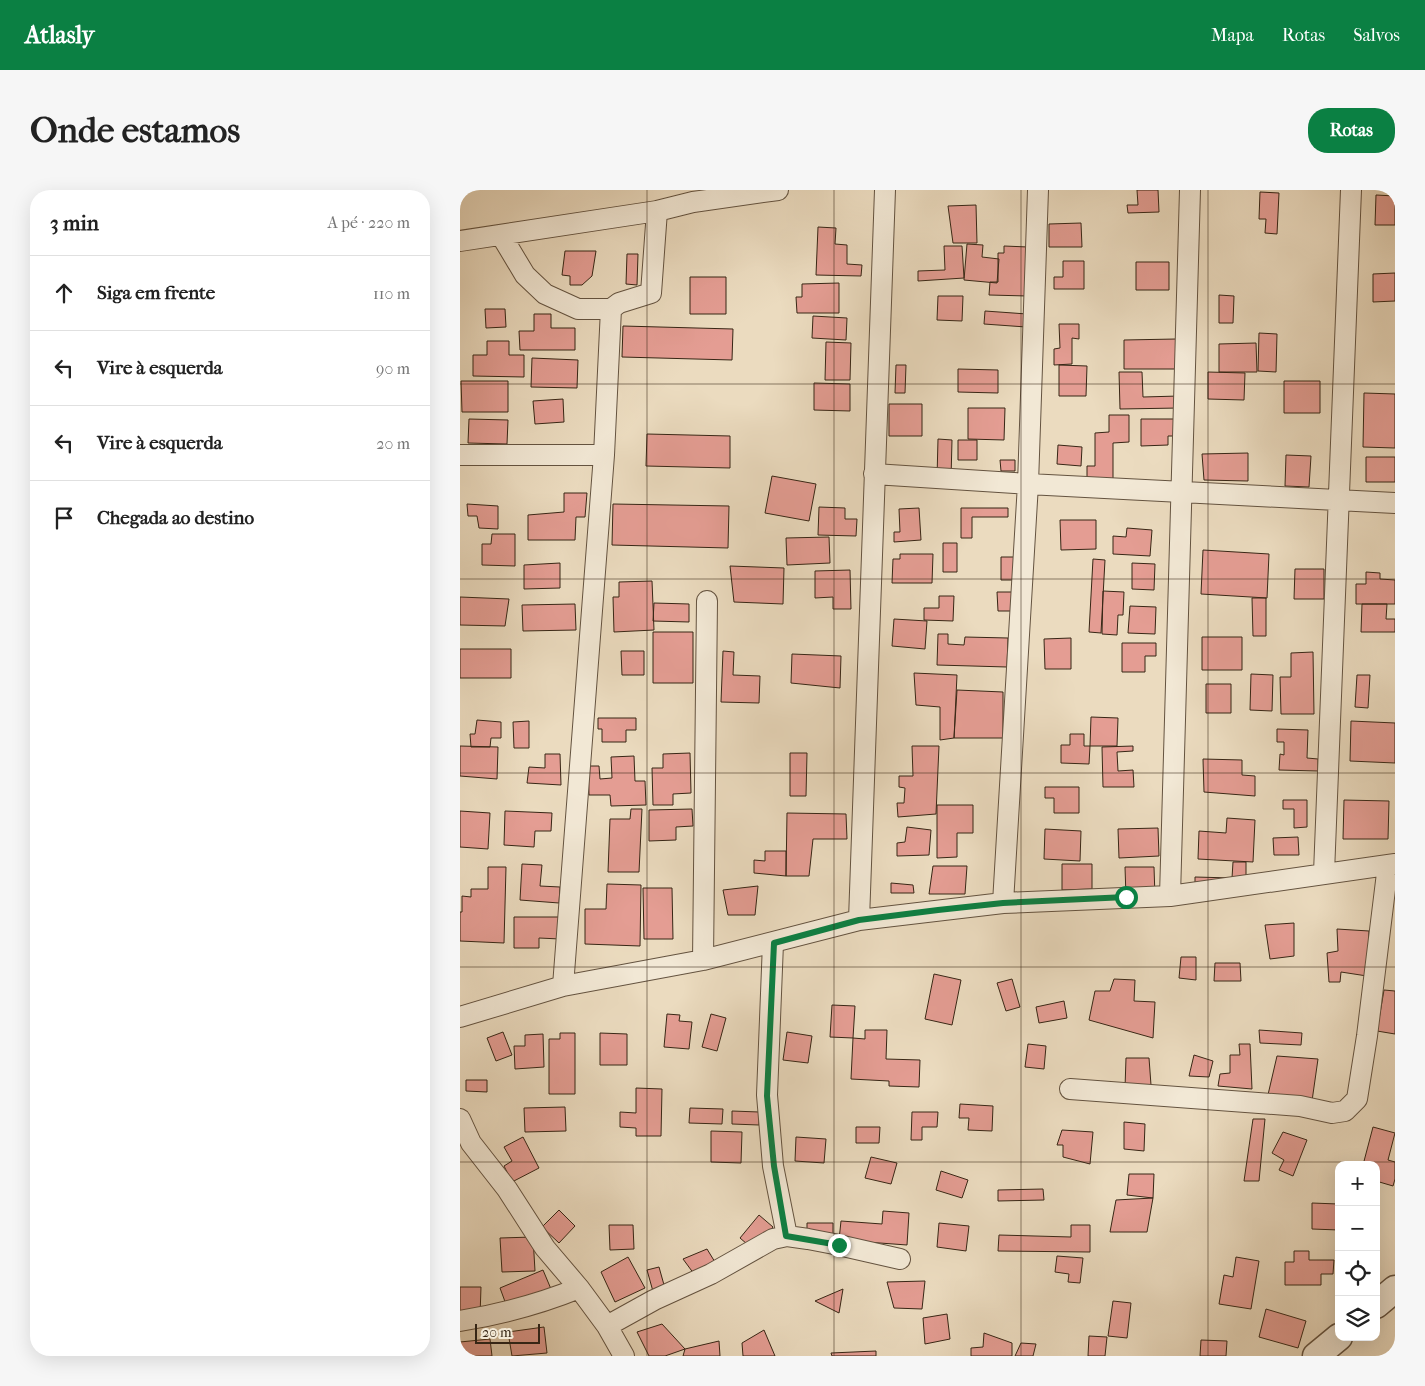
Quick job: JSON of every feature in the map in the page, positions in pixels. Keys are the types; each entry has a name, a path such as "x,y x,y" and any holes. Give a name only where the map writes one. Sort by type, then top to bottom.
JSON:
{"street":[{"path":"460,241 656,212 694,196 778,190"},
{"path":"859,920 885,190"},
{"path":"1003,903 1028,484 1038,190"},
{"path":"1170,896 1190,190"},
{"path":"1324,873 1351,190"},
{"path":"501,235 524,275 545,294 578,308 611,309 619,303 651,293 656,212"},
{"path":"563,986 604,455 611,309"},
{"path":"460,454 604,455"},
{"path":"874,474 1395,503"},
{"path":"703,960 707,601"},
{"path":"460,1017 563,986 703,960 859,920 1003,903 1170,896 1392,864 1357,1099 1345,1111 1332,1113 1300,1106 1070,1089"},
{"path":"774,943 767,1096 774,1166 786,1236"},
{"path":"460,1119 471,1142 507,1189 545,1248 579,1288 607,1326 624,1356"},
{"path":"607,1326 654,1300 711,1274 773,1239 786,1236 834,1244 900,1260"},
{"path":"460,1321 493,1316 546,1302 579,1288"},
{"path":"1380,1302 1395,1289"},
{"path":"1316,1356 1335,1340"}],"building":[{"path":"1137,190 1158,190 1159,212 1128,213 1127,205 1138,205"},
{"path":"1260,192 1279,193 1277,234 1265,233 1266,219 1259,219"},
{"path":"1376,195 1395,196 1395,225 1375,225"},
{"path":"976,205 977,243 953,243 948,206"},
{"path":"1081,223 1082,247 1049,247 1049,224"},
{"path":"818,227 836,228 835,244 847,245 847,264 862,265 861,276 816,275"},
{"path":"967,244 983,245 982,257 999,259 997,283 964,280"},
{"path":"944,246 962,246 964,278 918,281 918,271 945,270"},
{"path":"1004,246 1028,247 1027,296 989,295 990,282 998,282 998,253 1004,253"},
{"path":"565,251 596,251 592,276 582,285 570,285 570,276 562,275"},
{"path":"627,254 638,254 637,285 626,284"},
{"path":"1063,261 1084,261 1084,289 1054,289 1054,277 1063,277"},
{"path":"1136,262 1169,262 1169,290 1136,290"},
{"path":"1395,273 1395,301 1373,302 1373,274"},
{"path":"690,277 726,277 726,314 690,314"},
{"path":"839,283 839,313 797,313 796,297 802,297 802,284"},
{"path":"1219,295 1234,296 1233,323 1219,323"},
{"path":"938,296 963,296 962,321 937,320"},
{"path":"485,309 505,309 506,327 486,328"},
{"path":"985,311 1027,314 1026,327 984,324"},
{"path":"534,314 551,314 551,328 575,328 575,350 520,350 519,331 534,331"},
{"path":"813,316 847,318 846,340 812,338"},
{"path":"1059,324 1079,324 1079,339 1072,338 1072,364 1054,365 1054,349 1060,348"},
{"path":"623,326 733,329 732,360 622,357"},
{"path":"1259,333 1277,334 1276,372 1258,371"},
{"path":"1176,339 1176,369 1124,369 1124,340"},
{"path":"487,341 509,341 509,355 524,355 524,377 473,376 473,355 487,355"},
{"path":"826,342 851,343 850,380 825,380"},
{"path":"1256,343 1257,372 1219,372 1219,344"},
{"path":"532,358 578,360 577,388 531,387"},
{"path":"896,365 906,365 905,393 895,393"},
{"path":"1059,365 1087,366 1086,396 1059,396"},
{"path":"958,369 998,370 998,393 958,392"},
{"path":"1119,372 1142,372 1143,397 1179,396 1179,408 1120,409"},
{"path":"1208,372 1245,373 1244,400 1208,399"},
{"path":"461,381 508,381 508,412 462,412"},
{"path":"1284,381 1320,381 1320,413 1284,413"},
{"path":"814,383 850,384 850,411 814,410"},
{"path":"1364,393 1395,394 1395,448 1363,447"},
{"path":"563,399 564,422 535,424 533,401"},
{"path":"889,404 922,404 922,436 889,436"},
{"path":"968,408 1005,408 1004,440 968,439"},
{"path":"1109,415 1129,415 1129,442 1113,443 1113,479 1087,479 1087,466 1095,466 1095,433 1109,432"},
{"path":"469,419 508,420 507,444 468,443"},
{"path":"1141,419 1174,419 1174,436 1168,436 1168,445 1141,446"},
{"path":"647,434 730,436 730,468 646,466"},
{"path":"938,439 952,440 951,479 937,478"},
{"path":"958,440 977,440 977,460 958,460"},
{"path":"1058,445 1082,447 1081,466 1057,464"},
{"path":"1248,453 1248,481 1204,480 1202,454"},
{"path":"1286,455 1311,456 1309,487 1285,486"},
{"path":"1366,457 1395,457 1395,482 1366,482"},
{"path":"1000,460 1015,460 1015,471 1001,471"},
{"path":"772,476 816,484 809,521 765,513"},
{"path":"564,493 587,493 585,517 576,517 575,540 528,540 528,515 564,512"},
{"path":"467,504 498,506 498,529 479,528 477,516 468,516"},
{"path":"613,504 729,506 728,548 612,545"},
{"path":"819,507 845,508 845,519 857,519 856,536 818,535"},
{"path":"919,508 921,540 894,542 894,532 900,532 899,509"},
{"path":"961,508 1008,508 1008,517 972,517 972,538 961,538"},
{"path":"1060,520 1096,520 1096,549 1061,550"},
{"path":"1127,528 1152,530 1150,556 1113,554 1113,536 1126,537"},
{"path":"492,534 515,534 515,566 482,565 482,544 491,544"},
{"path":"829,537 830,563 787,565 786,538"},
{"path":"943,543 957,543 957,572 943,572"},
{"path":"1203,550 1269,554 1267,598 1201,594"},
{"path":"900,554 933,554 932,583 892,583 893,559 900,559"},
{"path":"1001,557 1015,557 1015,580 1001,580"},
{"path":"1093,559 1105,560 1101,633 1089,632"},
{"path":"560,563 560,588 524,589 524,565"},
{"path":"1132,563 1155,564 1154,590 1132,589"},
{"path":"730,566 784,568 783,604 734,602"},
{"path":"1295,569 1324,569 1324,599 1294,599"},
{"path":"850,570 851,609 833,609 833,597 815,598 815,571"},
{"path":"1366,572 1380,573 1380,579 1395,580 1395,604 1356,604 1356,584 1366,584"},
{"path":"652,581 654,630 614,632 613,597 619,597 619,582"},
{"path":"1103,591 1124,592 1123,615 1118,615 1117,635 1102,634"},
{"path":"997,592 1012,592 1012,611 998,611"},
{"path":"939,596 954,596 953,621 924,620 924,608 939,608"},
{"path":"460,597 509,599 505,626 460,625"},
{"path":"1252,598 1266,598 1266,636 1253,636"},
{"path":"654,603 689,604 689,622 653,621"},
{"path":"575,604 576,630 523,631 522,605"},
{"path":"1362,604 1387,604 1386,619 1395,619 1395,632 1361,632"},
{"path":"1130,606 1156,607 1155,634 1128,633"},
{"path":"894,619 927,621 925,649 892,646"},
{"path":"653,632 693,632 693,683 653,683"},
{"path":"938,634 948,634 948,644 964,645 965,637 1008,638 1007,667 937,665"},
{"path":"1202,637 1242,637 1242,670 1202,670"},
{"path":"1071,638 1071,669 1045,669 1044,639"},
{"path":"1122,643 1156,643 1156,656 1145,656 1145,672 1122,672"},
{"path":"460,649 511,649 511,678 460,678"},
{"path":"621,651 644,651 644,675 622,675"},
{"path":"723,651 734,652 733,675 760,676 759,703 721,702"},
{"path":"1313,652 1314,714 1281,714 1280,677 1291,677 1291,653"},
{"path":"792,654 841,656 840,688 791,683"},
{"path":"914,673 957,675 954,738 940,740 940,707 916,705"},
{"path":"1251,674 1273,675 1272,711 1250,710"},
{"path":"1357,675 1370,675 1368,708 1355,707"},
{"path":"1206,684 1231,684 1231,713 1206,713"},
{"path":"957,690 1003,692 1003,738 954,738"},
{"path":"1091,717 1118,718 1117,746 1090,746"},
{"path":"598,718 636,718 636,730 626,730 626,742 602,742 602,729 598,729"},
{"path":"477,720 501,722 501,738 491,738 490,747 471,747 470,734 475,734"},
{"path":"529,721 529,748 514,748 513,722"},
{"path":"1351,721 1395,723 1395,763 1350,761"},
{"path":"1277,729 1308,730 1307,758 1318,759 1318,771 1279,770 1280,754 1284,755 1284,742 1277,742"},
{"path":"1070,734 1084,734 1084,746 1090,746 1089,764 1061,763 1061,745 1070,745"},
{"path":"460,746 498,747 497,779 460,776"},
{"path":"912,746 939,746 936,814 898,817 897,803 904,803 905,788 899,787 899,776 913,776"},
{"path":"1133,746 1133,751 1117,752 1118,771 1133,770 1134,787 1103,787 1102,747"},
{"path":"690,753 691,793 673,794 673,805 653,805 652,768 663,768 663,754"},
{"path":"790,753 807,753 806,796 790,796"},
{"path":"545,754 560,754 561,785 527,783 529,767 545,768"},
{"path":"634,756 635,781 645,781 646,805 611,806 610,795 589,795 588,766 599,766 600,779 612,778 611,757"},
{"path":"1203,759 1242,760 1242,775 1255,776 1255,796 1204,792"},
{"path":"1045,787 1079,787 1079,813 1054,813 1054,798 1045,798"},
{"path":"1283,800 1307,800 1307,827 1294,828 1294,809 1283,809"},
{"path":"1344,800 1389,801 1388,839 1343,839"},
{"path":"937,805 973,805 973,833 957,833 957,857 937,858"},
{"path":"631,809 642,809 639,872 608,872 610,819 630,819"},
{"path":"692,809 693,826 676,827 676,840 649,841 649,810"},
{"path":"460,811 490,813 488,849 460,847"},
{"path":"505,811 552,813 551,831 535,831 534,847 504,845"},
{"path":"787,813 846,814 847,839 813,839 809,876 786,876"},
{"path":"1227,818 1255,820 1253,862 1198,859 1199,831 1226,833"},
{"path":"907,827 931,830 929,855 897,856 897,843 905,842"},
{"path":"1158,828 1159,856 1119,858 1118,829"},
{"path":"1045,829 1081,831 1080,861 1044,859"},
{"path":"1298,837 1299,855 1274,855 1273,838"},
{"path":"765,851 786,851 786,876 754,873 754,860 765,861"},
{"path":"1233,862 1246,862 1246,892 1195,892 1195,877 1232,878"},
{"path":"522,864 542,865 540,886 560,887 559,903 520,900"},
{"path":"1062,864 1092,864 1092,889 1062,890"},
{"path":"933,866 967,866 965,894 929,894"},
{"path":"488,867 506,867 504,943 460,941 462,896 471,897 471,889 488,889"},
{"path":"1125,867 1154,867 1155,897 1126,897"},
{"path":"891,883 913,885 914,893 891,893"},
{"path":"607,884 641,885 640,946 585,944 585,909 606,909"},
{"path":"758,886 755,915 728,915 723,890"},
{"path":"643,888 672,888 673,939 644,939"},
{"path":"514,917 560,917 560,939 539,938 539,948 514,948"},
{"path":"1294,923 1294,956 1270,959 1265,925"},
{"path":"1337,929 1369,931 1367,976 1341,972 1340,982 1329,982 1327,953 1338,951"},
{"path":"1181,957 1196,957 1196,980 1179,978"},
{"path":"1215,963 1240,963 1241,981 1214,981"},
{"path":"934,974 961,980 952,1025 925,1019"},
{"path":"1012,979 1020,1007 1006,1011 997,983"},
{"path":"1114,979 1135,980 1134,1001 1155,1002 1153,1038 1089,1020 1095,991 1110,991"},
{"path":"1384,990 1395,991 1395,1034 1377,1031"},
{"path":"1064,1001 1067,1018 1039,1023 1036,1007"},
{"path":"832,1005 855,1006 853,1038 830,1037"},
{"path":"667,1014 680,1015 679,1021 692,1022 689,1049 664,1047"},
{"path":"711,1014 726,1018 717,1051 702,1047"},
{"path":"865,1030 887,1030 886,1059 920,1060 919,1087 889,1086 889,1081 851,1079 853,1038 865,1039"},
{"path":"1259,1030 1302,1033 1301,1045 1260,1043"},
{"path":"503,1032 512,1055 496,1061 487,1038"},
{"path":"787,1032 812,1036 808,1063 783,1060"},
{"path":"560,1033 575,1033 575,1094 549,1094 549,1039 560,1039"},
{"path":"600,1033 627,1034 627,1065 600,1065"},
{"path":"543,1034 544,1067 515,1069 514,1046 525,1046 525,1035"},
{"path":"1028,1044 1046,1046 1044,1069 1025,1067"},
{"path":"1239,1044 1250,1044 1252,1089 1218,1086 1220,1074 1230,1073 1230,1055 1240,1055"},
{"path":"1194,1055 1213,1061 1209,1077 1189,1076"},
{"path":"1277,1056 1318,1059 1311,1108 1267,1099"},
{"path":"1126,1058 1149,1058 1151,1085 1125,1088"},
{"path":"466,1080 487,1080 487,1092 466,1091"},
{"path":"636,1088 662,1089 661,1136 636,1136 636,1128 620,1127 620,1112 636,1113"},
{"path":"960,1104 993,1106 992,1131 968,1130 969,1118 959,1118"},
{"path":"565,1107 566,1131 525,1132 524,1108"},
{"path":"690,1108 723,1109 722,1124 689,1123"},
{"path":"732,1111 759,1112 759,1125 732,1124"},
{"path":"912,1112 938,1112 937,1127 922,1127 922,1140 911,1140"},
{"path":"1253,1119 1265,1119 1259,1181 1244,1181"},
{"path":"1124,1122 1145,1124 1144,1151 1124,1149"},
{"path":"856,1127 880,1127 879,1143 856,1143"},
{"path":"1373,1127 1395,1133 1388,1160 1395,1162 1393,1186 1380,1182 1380,1161 1364,1161"},
{"path":"1062,1130 1093,1132 1090,1164 1063,1157 1063,1145 1057,1145"},
{"path":"711,1131 742,1132 741,1163 711,1162"},
{"path":"1283,1132 1307,1140 1293,1176 1279,1170 1284,1160 1272,1153"},
{"path":"523,1137 539,1168 512,1182 504,1166 512,1161 504,1147"},
{"path":"796,1137 826,1139 824,1163 795,1161"},
{"path":"871,1157 897,1163 891,1184 865,1178"},
{"path":"941,1171 968,1180 962,1198 936,1190"},
{"path":"1129,1174 1154,1174 1153,1198 1127,1195"},
{"path":"1043,1189 1044,1200 998,1201 998,1190"},
{"path":"1153,1198 1147,1232 1110,1232 1116,1200"},
{"path":"1312,1203 1335,1204 1335,1230 1312,1229"},
{"path":"559,1210 575,1226 559,1243 542,1227"},
{"path":"883,1211 909,1213 907,1245 839,1240 841,1221 882,1224"},
{"path":"759,1215 773,1227 754,1250 740,1238"},
{"path":"807,1223 833,1223 833,1241 807,1242"},
{"path":"939,1223 969,1226 966,1251 937,1247"},
{"path":"609,1225 633,1225 634,1249 610,1250"},
{"path":"1071,1225 1090,1225 1090,1252 998,1251 999,1235 1071,1237"},
{"path":"533,1237 535,1271 502,1272 500,1238"},
{"path":"707,1249 718,1267 697,1278 683,1259"},
{"path":"1294,1251 1309,1251 1309,1260 1334,1260 1333,1274 1321,1274 1321,1285 1285,1285 1285,1262 1294,1262"},
{"path":"1057,1256 1083,1258 1080,1283 1068,1282 1069,1274 1055,1272"},
{"path":"628,1257 645,1288 615,1302 601,1272"},
{"path":"1236,1257 1259,1261 1251,1309 1219,1304 1224,1275 1233,1277"},
{"path":"659,1267 666,1292 654,1295 647,1270"},
{"path":"543,1270 551,1289 507,1307 500,1288"},
{"path":"925,1281 922,1309 894,1308 887,1282"},
{"path":"460,1287 481,1287 480,1316 460,1316"},
{"path":"843,1289 839,1313 815,1301"},
{"path":"1113,1301 1131,1303 1127,1338 1108,1336"},
{"path":"1266,1309 1306,1321 1298,1348 1259,1337"},
{"path":"947,1314 950,1339 925,1344 923,1318"},
{"path":"662,1324 685,1349 665,1356 649,1356 637,1332"},
{"path":"544,1327 547,1353 512,1356 508,1332"},
{"path":"764,1330 775,1356 743,1356 742,1343"},
{"path":"984,1333 1012,1343 1012,1356 971,1356 971,1348 983,1347"},
{"path":"1089,1336 1107,1337 1105,1356 1088,1356"},
{"path":"490,1339 492,1356 461,1356 460,1342"},
{"path":"1201,1340 1227,1341 1226,1356 1200,1356"},
{"path":"719,1341 720,1356 683,1356 685,1349"},
{"path":"1021,1343 1036,1344 1033,1356 1015,1356"},
{"path":"876,1351 876,1356 832,1356 831,1353"}],"route":[{"path":"839,1245 786,1236 774,1166 767,1096 774,943 859,920 1003,903 1126,897"}]}
